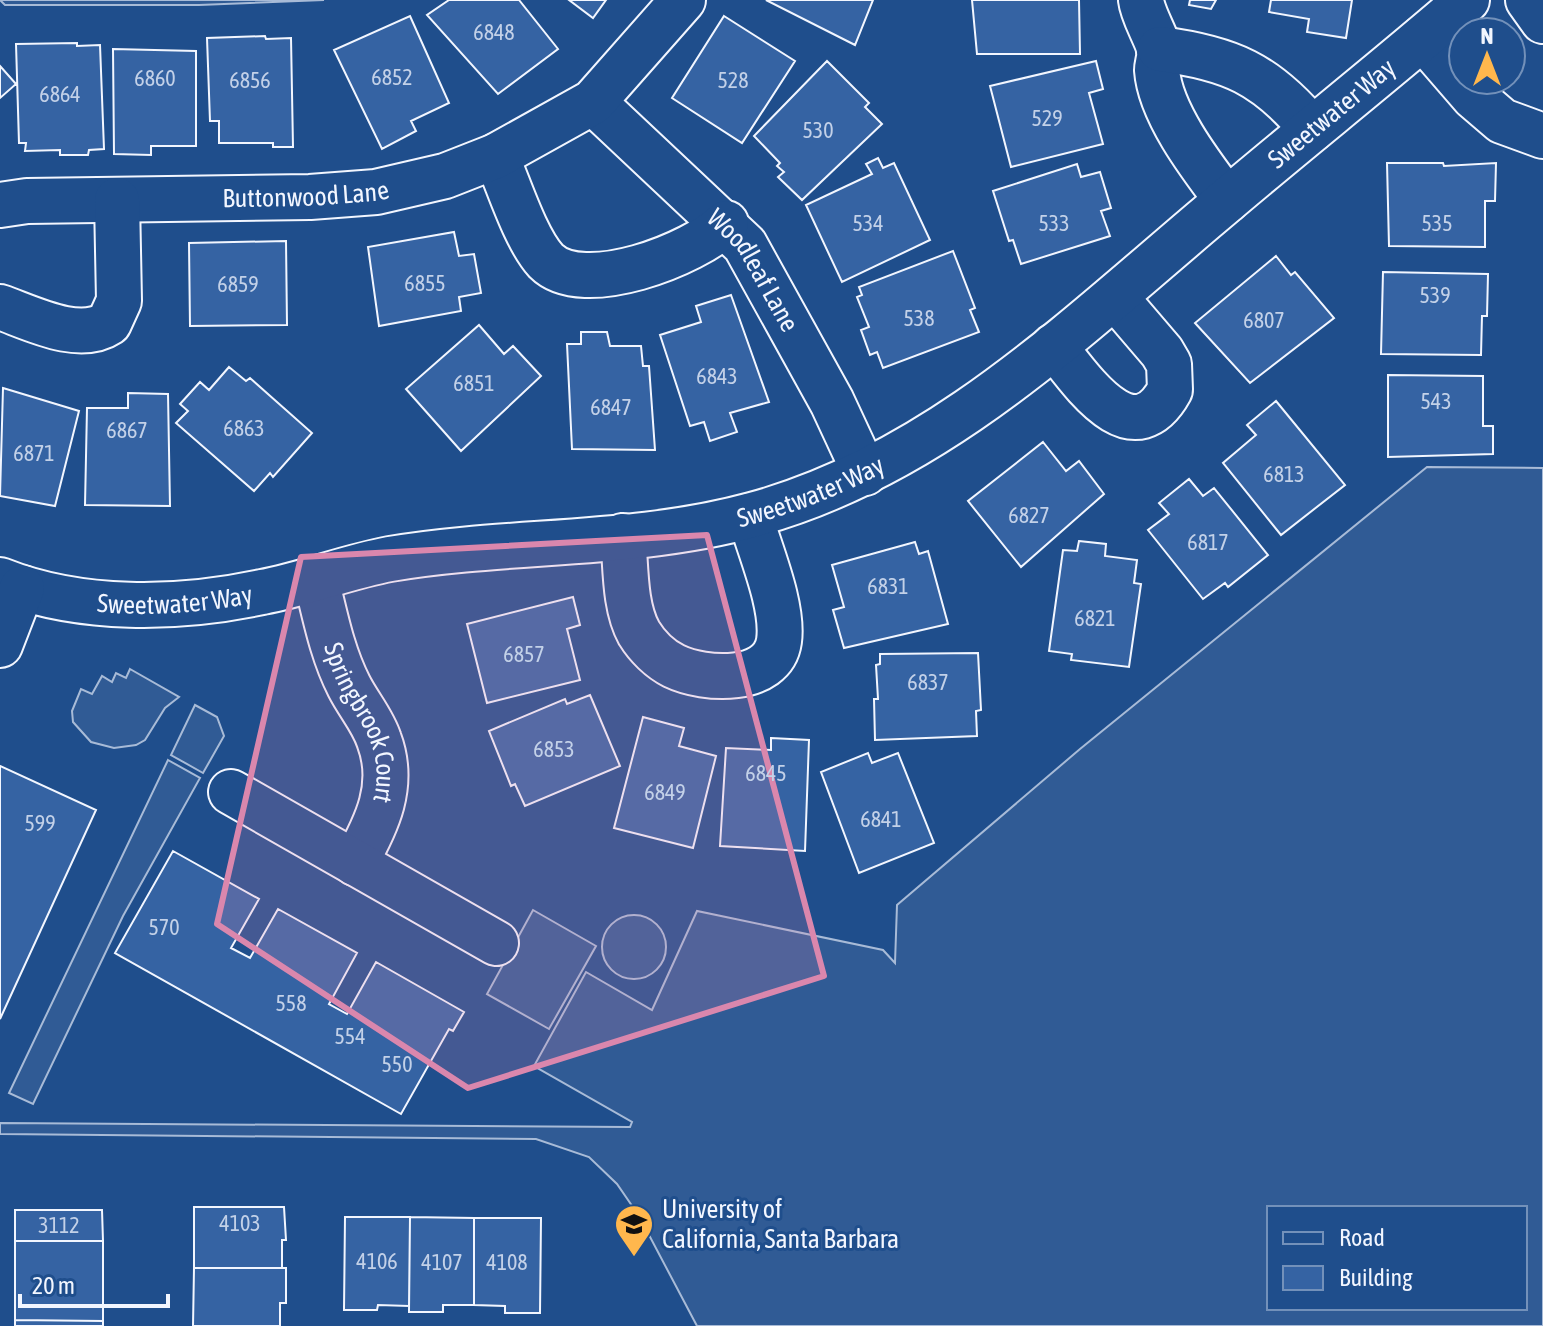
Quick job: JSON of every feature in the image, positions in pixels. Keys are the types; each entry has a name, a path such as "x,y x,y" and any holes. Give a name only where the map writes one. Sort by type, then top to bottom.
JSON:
{"street":[{"name":"Buttonwood Lane","path":"0,205 27,201 376,192 445,176 496,156 593,102 683,0"},
{"path":"1141,0 1150,32 1160,49 1157,69 1162,91 1194,155 1227,200"},
{"name":"Sweetwater Way","path":"11,584 75,599 167,604 246,595 383,560 440,551 623,536 750,516 865,473 970,411 1054,346 1467,0"},
{"path":"1528,0 1543,21"},
{"path":"1423,38 1474,97 1502,121 1543,137"},
{"path":"1160,49 1214,57 1239,67 1285,97 1312,129"},
{"name":"Woodleaf Lane","path":"593,102 726,223 745,245 832,402 865,473"},
{"path":"496,156 541,255 560,271 594,276 613,274 695,246 710,239 726,223"},
{"path":"0,307 47,324 87,331 109,323 119,301 117,200"},
{"path":"1054,346 1107,408 1132,416 1154,411 1170,390 1169,364 1115,297"},
{"path":"623,536 629,597 637,630 648,646 675,666 689,671 748,674 771,662 777,652 780,629 750,516"},
{"name":"Springbrook Court","path":"316,579 338,659 379,739 385,766 380,814 355,863"},
{"path":"0,645 11,584"},
{"path":"231,792 496,943"}],"highlighted area":[{"path":"707,535 824,976 468,1088 217,924 301,557"}],"shaded area":[{"path":"0,0 324,0 199,5 5,5"},
{"path":"1427,467 1543,468 1543,1326 697,1326 639,1216 617,1184 589,1157 536,1139 0,1134 0,1123 630,1127 632,1122 534,1066 586,972 652,1010 697,911 883,950 895,963 897,905 1080,749"},
{"path":"130,669 179,697 165,708 145,740 136,745 114,748 91,742 73,722 72,711 81,689 92,694 102,676 112,682 116,673 126,678"},
{"path":"195,705 217,717 224,736 203,773 171,755"},
{"path":"168,760 200,778 123,916 33,1104 9,1093"},
{"path":"533,910 596,946 549,1029 487,994"},
{"path":"634,915 657,924 666,947 657,970 634,979 611,970 602,947 611,924"}],"building":[{"path":"449,0 519,0 558,49 498,94 427,15"},
{"path":"569,0 606,0 593,18"},
{"path":"766,0 873,0 855,45"},
{"path":"972,0 1079,0 1080,54 977,54"},
{"path":"1190,0 1216,0 1211,9 1189,5"},
{"path":"1271,0 1352,0 1346,38 1307,32 1309,19 1269,12"},
{"path":"410,16 449,103 411,121 416,131 382,149 334,50"},
{"path":"724,16 795,61 742,143 672,98"},
{"path":"265,36 266,39 291,38 293,147 273,147 273,143 219,143 219,121 210,121 207,38"},
{"path":"77,43 77,46 100,45 104,149 89,150 88,155 60,155 60,150 25,151 26,143 19,143 16,44"},
{"path":"113,49 196,51 196,146 151,146 151,155 114,154"},
{"path":"827,61 869,103 865,107 882,124 802,200 778,177 784,172 777,166 780,163 754,136"},
{"path":"1096,61 1103,89 1089,93 1103,144 1011,167 990,86"},
{"path":"0,66 16,84 0,98"},
{"path":"878,158 883,168 894,163 930,240 842,282 806,205 872,174 866,164"},
{"path":"1387,163 1443,163 1444,166 1496,163 1495,201 1485,201 1485,247 1389,246"},
{"path":"1077,164 1081,177 1100,172 1111,208 1101,211 1110,236 1021,264 1013,240 1009,241 993,191"},
{"path":"454,232 459,256 474,254 481,293 459,297 461,311 379,326 368,247"},
{"path":"286,241 287,325 190,326 189,243"},
{"path":"953,251 975,308 970,310 979,332 883,368 877,352 870,355 861,330 869,327 857,297 862,295 859,287"},
{"path":"1276,256 1291,275 1295,272 1334,318 1250,383 1195,323"},
{"path":"1383,272 1488,274 1487,316 1482,316 1481,355 1381,354"},
{"path":"731,295 769,402 730,413 737,432 710,441 704,422 690,426 660,335 701,322 696,306"},
{"path":"479,325 504,354 513,346 541,376 461,451 406,389"},
{"path":"581,332 607,332 610,346 641,346 643,366 649,366 655,450 572,449 567,344 581,344"},
{"path":"229,367 246,381 250,378 312,433 273,477 270,473 254,491 176,423 188,411 180,404 200,382 209,390"},
{"path":"1388,375 1483,376 1483,426 1493,426 1493,454 1388,457"},
{"path":"3,388 79,411 55,506 0,496"},
{"path":"128,393 168,394 170,506 85,505 87,408 128,408"},
{"path":"1276,401 1345,485 1281,535 1223,463 1256,435 1247,425"},
{"path":"1043,442 1066,471 1079,461 1104,494 1021,567 968,501"},
{"path":"1189,479 1203,496 1214,488 1268,555 1228,587 1225,583 1203,599 1148,530 1169,514 1159,503"},
{"path":"1079,541 1106,544 1105,556 1137,560 1134,583 1141,584 1129,667 1071,660 1072,654 1049,651 1063,550 1077,551"},
{"path":"915,542 919,554 928,551 948,624 844,648 833,610 844,607 832,565"},
{"path":"573,597 580,625 567,629 580,680 487,703 467,624"},
{"path":"978,653 981,710 976,711 977,736 875,740 874,699 878,699 876,665 880,664 880,654"},
{"path":"590,695 620,766 525,806 515,784 511,786 489,731 565,699 567,704"},
{"path":"643,717 684,728 679,746 716,756 693,848 614,828"},
{"path":"771,738 809,740 805,851 720,846 726,748 771,750"},
{"path":"868,753 872,763 898,753 934,843 859,873 821,772"},
{"path":"0,766 96,810 0,1019"},
{"path":"173,851 259,899 231,948 250,958 278,909 357,953 329,1004 347,1014 376,962 464,1012 453,1031 449,1029 401,1114 115,953"},
{"path":"194,1207 284,1207 286,1240 282,1240 282,1268 194,1268"},
{"path":"15,1210 102,1210 103,1241 15,1241"},
{"path":"345,1217 410,1217 409,1306 378,1305 377,1310 344,1310"},
{"path":"410,1217 474,1218 474,1305 443,1305 443,1312 409,1312"},
{"path":"474,1218 541,1218 540,1313 505,1313 505,1306 474,1305"},
{"path":"15,1241 103,1241 103,1321 15,1320"},
{"path":"194,1268 286,1268 286,1303 280,1303 280,1326 193,1326"},
{"path":"15,1320 103,1321 103,1326 15,1326"}],"place":[{"name":"University of California, Santa Barbara","path":"634,1258"}]}
